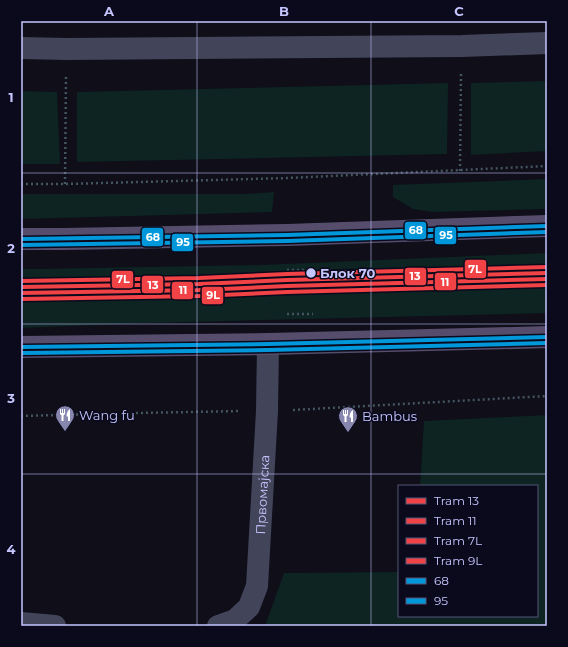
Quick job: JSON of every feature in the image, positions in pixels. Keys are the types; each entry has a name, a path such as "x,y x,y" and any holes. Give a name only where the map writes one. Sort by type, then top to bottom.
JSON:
{"main road":[{"path":"21,239 287,235 547,226"},
{"path":"21,347 268,344 547,337"}],"street":[{"path":"21,48 67,49 462,46 547,43"},
{"name":"Првомајска","path":"218,626 235,620 249,607 257,586 267,411 268,344"},
{"path":"21,623 56,626"}],"path":[{"path":"460,171 462,46"},
{"path":"65,184 67,49"},
{"path":"21,184 288,178 547,166"},
{"path":"287,270 311,270"},
{"path":"287,314 313,314"},
{"path":"21,416 267,411 547,396"}],"green space":[{"path":"547,81 547,151 471,155 471,83"},
{"path":"448,83 447,154 77,162 77,92"},
{"path":"21,91 57,92 60,164 21,164"},
{"path":"547,179 547,209 432,212 413,209 393,197 393,185"},
{"path":"274,192 272,212 21,219 21,194 245,194"},
{"path":"547,253 547,313 148,323 21,328 21,269 262,265"},
{"path":"547,415 547,626 265,626 284,573 398,572 398,617 538,617 538,485 420,485 424,421"}],"tram line":[{"name":"7L","path":"21,281 199,278 287,274 547,267"},
{"name":"13","path":"21,287 199,284 287,280 547,273"},
{"name":"11","path":"21,293 199,290 287,286 547,279"},
{"name":"9L","path":"21,299 199,296 287,292 547,285"}],"transit line":[{"name":"68","path":"21,239 287,235 547,226"},
{"name":"95","path":"21,245 287,241 547,232"},
{"name":"68","path":"21,347 268,344 547,337"},
{"name":"95","path":"21,353 268,350 547,343"}],"place":[{"name":"Блок 70","path":"311,273"},
{"name":"Wang fu","path":"65,432"},
{"name":"Bambus","path":"348,433"}]}
